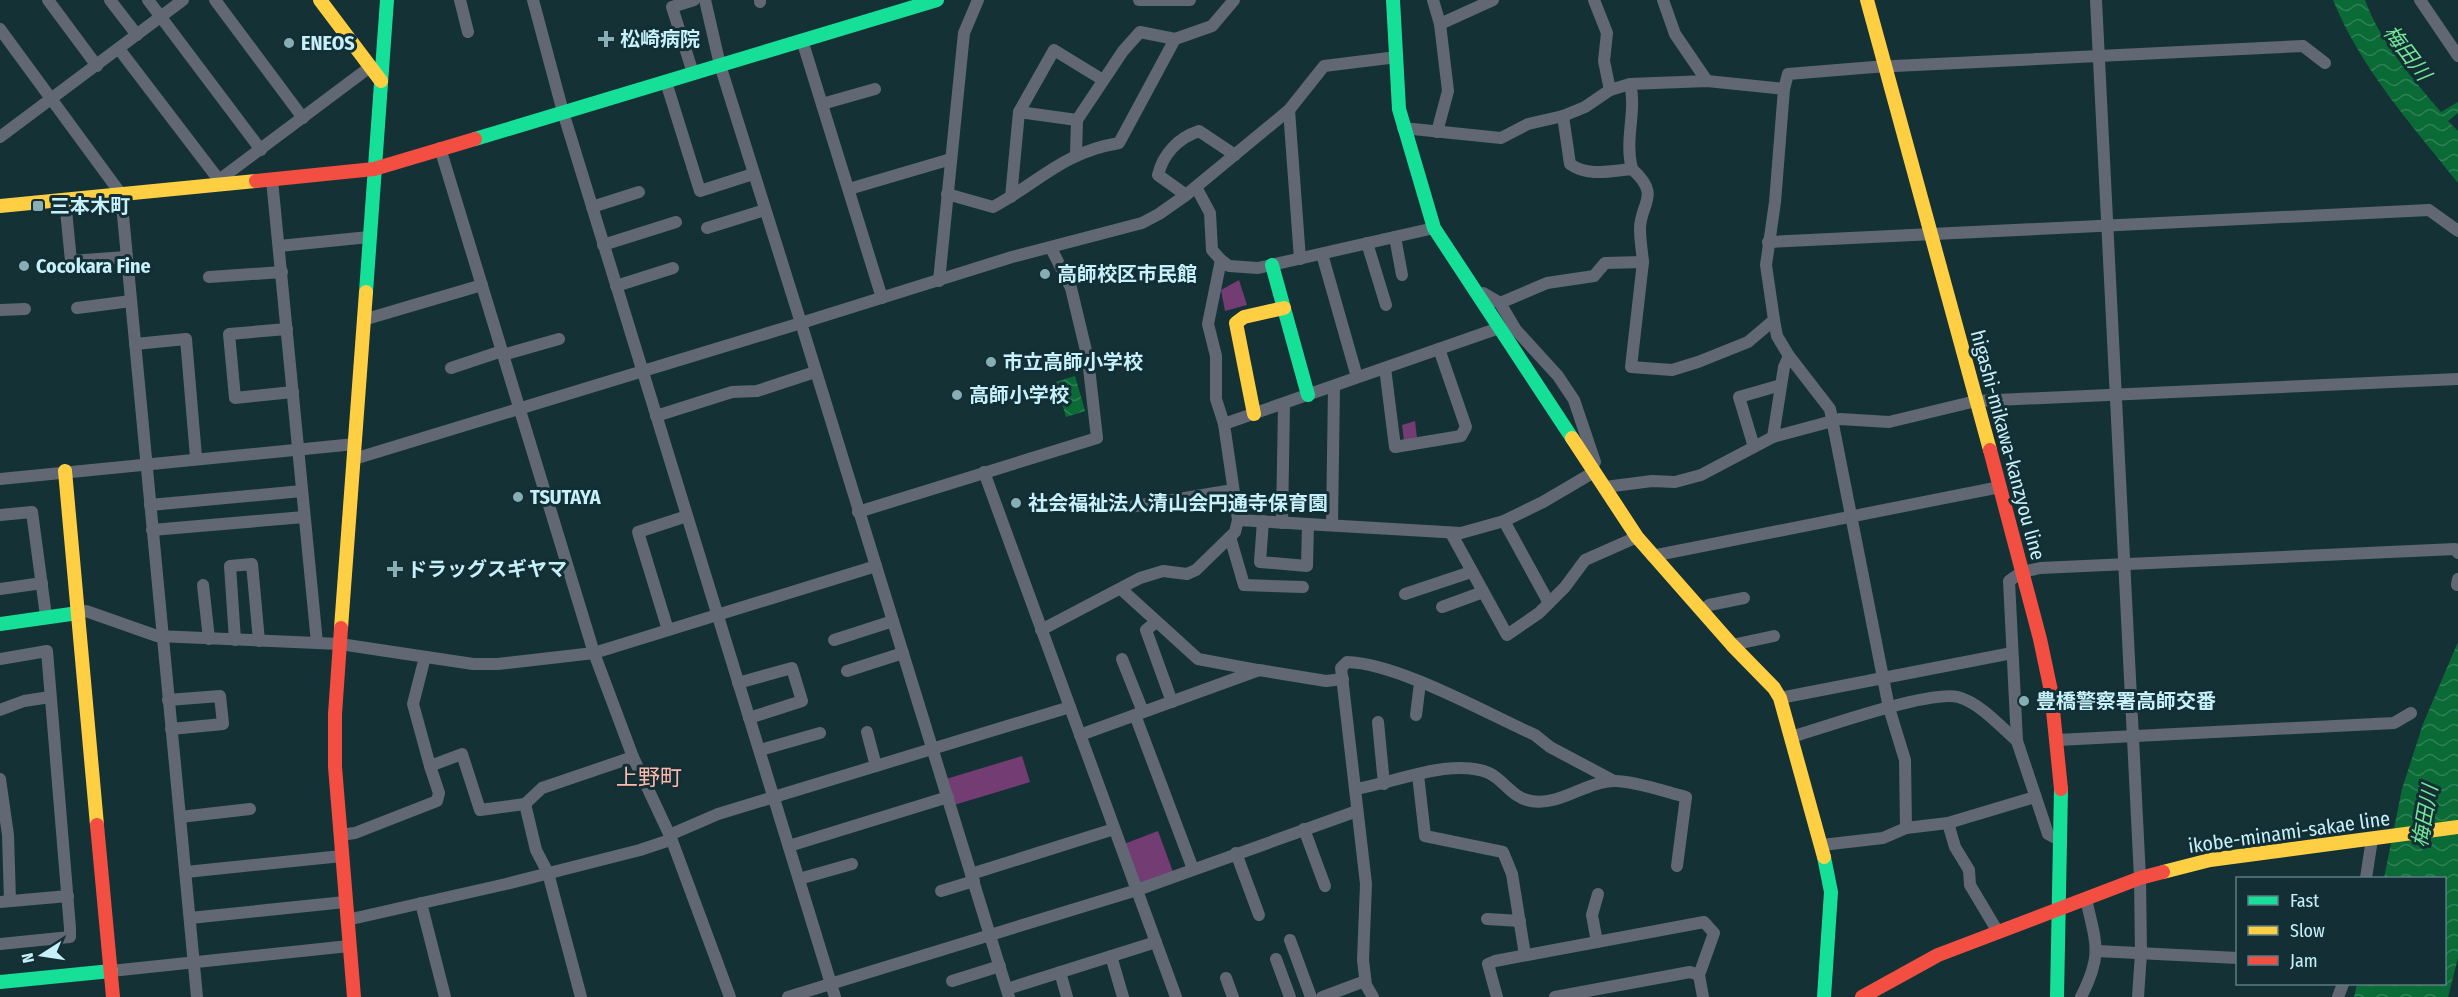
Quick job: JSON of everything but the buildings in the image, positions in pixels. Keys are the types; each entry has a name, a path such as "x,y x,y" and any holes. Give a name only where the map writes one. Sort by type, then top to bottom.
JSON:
{"street":[{"path":"48,0 97,66"},
{"path":"110,0 137,35"},
{"path":"148,0 261,150"},
{"path":"2,131 97,66 183,0"},
{"path":"215,0 303,118"},
{"path":"320,0 381,81"},
{"path":"460,0 468,32"},
{"path":"533,0 563,112 603,245 835,997"},
{"path":"693,73 672,7 694,0"},
{"path":"705,0 720,65 753,174 1008,993 1060,972 1156,942"},
{"path":"0,206 219,182 272,180 374,169 937,0"},
{"path":"939,281 964,33 978,0"},
{"path":"1139,0 1190,0"},
{"path":"1393,0 1403,128 1434,228 1637,537 1701,611 1774,688 1780,698 1822,845 1831,906 1824,997"},
{"path":"1433,0 1440,24 1448,91 1437,132"},
{"path":"1440,24 1493,0"},
{"path":"1594,0 1607,33 1604,61 1610,90"},
{"path":"1663,0 1675,33 1707,81"},
{"name":"higashi-mikawa-kanzyou line","path":"1867,0 2042,649 2057,740 2061,785 2061,908 2057,997"},
{"path":"2096,0 2140,878 2141,953 2138,997"},
{"path":"2420,0 2458,56"},
{"path":"354,997 334,735 374,169 389,1"},
{"path":"1076,154 1077,120 1103,80 1140,32 1175,39 1212,26 1228,2"},
{"path":"0,28 121,194 197,997"},
{"path":"947,194 993,207 1011,197 1038,176 1076,154 1094,147 1119,143 1175,39"},
{"path":"802,40 882,298"},
{"path":"1906,828 1905,760 1889,708 1830,409 1789,356 1777,336 1774,320 1766,265 1775,202 1784,89 1788,74 2303,46 2325,63"},
{"path":"119,49 219,182"},
{"path":"1011,197 1019,112 1054,50 1103,80"},
{"path":"354,459 1012,257 1142,223 1160,214 1191,191 1289,110 1324,66 1397,57"},
{"path":"219,182 370,67"},
{"path":"1403,128 1501,138 1528,124 1563,116 1585,107 1610,90 1630,84 1707,81 1784,89"},
{"path":"666,82 700,191 753,174"},
{"path":"1630,84 1633,97 1627,151 1632,169 1640,177 1648,193 1648,203 1642,216 1640,229 1643,262 1631,368 1672,370 1698,362 1748,342 1774,320"},
{"path":"822,104 875,89"},
{"path":"1289,110 1300,259"},
{"path":"1019,112 1077,120"},
{"path":"1563,116 1570,164 1578,170 1603,172 1632,169"},
{"path":"1235,154 1199,131 1167,151 1158,175 1191,191 1210,213 1212,250 1228,266 1245,269 1272,265 1434,228"},
{"path":"440,148 594,653 633,757 671,838 730,997"},
{"path":"849,189 951,159"},
{"path":"272,180 317,643"},
{"path":"592,207 639,192"},
{"path":"64,200 71,261 126,257"},
{"path":"707,228 765,210"},
{"path":"1768,242 2429,210 2458,231"},
{"path":"603,245 676,222"},
{"path":"279,246 369,237"},
{"path":"1395,237 1402,275"},
{"path":"1367,243 1386,305"},
{"path":"858,512 1097,438 1088,359 1071,288 1051,248"},
{"path":"1322,254 1357,378"},
{"path":"1041,630 1140,578 1163,571 1186,574 1196,570 1235,532 1238,520 1224,424 1216,399 1216,356 1208,324 1221,260"},
{"path":"1500,303 1547,283 1594,276 1605,263 1643,262"},
{"path":"1272,265 1308,395"},
{"path":"616,286 673,268"},
{"path":"209,277 282,272"},
{"path":"363,320 482,285"},
{"path":"1238,520 1461,533 1504,521 1593,470 1595,462 1574,400 1558,376 1516,330 1500,303 1490,295 1483,293 1478,296"},
{"path":"77,308 131,301"},
{"path":"1254,414 1236,323 1244,318 1284,308"},
{"path":"0,310 25,309"},
{"path":"1224,424 1498,328"},
{"path":"287,329 229,334 235,398 292,392"},
{"path":"135,344 186,339 196,457"},
{"path":"451,368 559,339"},
{"path":"1385,368 1395,447 1461,436 1467,427 1439,349"},
{"path":"1773,437 1781,385 1789,356"},
{"path":"656,416 732,392 757,391 815,372"},
{"path":"1605,487 1652,481 1675,482 1701,475 1773,437 1840,419 1889,422 1976,401 2458,379"},
{"path":"1754,447 1739,397 1781,385"},
{"path":"1332,525 1334,386"},
{"path":"1282,523 1284,404"},
{"path":"0,479 196,457 355,444"},
{"path":"65,471 113,997"},
{"path":"984,472 1176,997"},
{"path":"1652,556 2000,487"},
{"path":"1130,507 1233,490"},
{"path":"150,505 302,492"},
{"path":"0,515 32,512 46,616"},
{"path":"668,630 638,532 687,516"},
{"path":"152,530 304,518"},
{"path":"1263,521 1260,561 1307,566 1308,524"},
{"path":"1504,521 1549,603"},
{"path":"1450,533 1508,635 1549,603 1585,560 1637,537"},
{"path":"1230,537 1244,585 1303,587"},
{"path":"2061,841 2048,834 2017,741 2009,581 2022,572 2040,568 2455,549 2458,553"},
{"path":"236,640 230,566 252,564 259,641"},
{"path":"0,624 86,611 162,637 340,644 473,664 498,664 594,653 876,566"},
{"path":"1405,594 1471,572"},
{"path":"2457,585 2458,579"},
{"path":"0,589 42,583"},
{"path":"203,585 208,639"},
{"path":"1121,589 1198,659 1326,681 1343,679"},
{"path":"1442,607 1483,592"},
{"path":"1701,611 1709,605 1744,598"},
{"path":"834,640 893,621"},
{"path":"1156,622 1146,630 1172,702"},
{"path":"1732,645 1774,636"},
{"path":"0,659 47,651 70,937 0,944"},
{"path":"847,671 903,653"},
{"path":"1780,698 2012,653"},
{"path":"340,835 355,833 437,801 439,793 413,704 425,657"},
{"path":"1122,659 1193,869"},
{"path":"1373,997 1365,981 1362,960 1366,884 1341,668 1347,662 1368,663 1420,683 1535,735 1550,747 1614,781 1686,797 1677,866"},
{"path":"738,682 792,668 802,701 749,718"},
{"path":"1080,735 1259,670"},
{"path":"1416,715 1420,683"},
{"path":"168,700 220,696 223,724 171,729"},
{"path":"0,710 24,701 51,697"},
{"path":"1792,737 1889,708 1937,697 1958,697 1979,708 2017,741"},
{"path":"347,920 640,850 671,838 675,833 718,814 1070,707"},
{"path":"2057,740 2394,723 2411,713"},
{"path":"1377,722 1384,784"},
{"path":"867,732 876,766"},
{"path":"759,750 820,733"},
{"path":"430,765 462,754 480,810 525,804 542,788 633,757"},
{"path":"1355,789 1452,767 1491,774 1508,791 1531,801 1569,797 1584,789 1614,781"},
{"path":"1418,775 1425,836 1503,852 1512,874 1525,956"},
{"path":"0,779 8,835 5,902 68,896"},
{"path":"789,846 948,797"},
{"path":"1822,845 1883,838 1906,828 1948,823 2035,797"},
{"path":"525,804 536,850 548,873 581,997"},
{"path":"180,817 250,810"},
{"path":"788,997 1137,890 1357,810"},
{"path":"1948,823 1955,847 1969,870 1970,885 1998,932"},
{"name":"ikobe-minami-sakae line","path":"2061,908 2140,878 2210,860 2458,827"},
{"path":"941,891 972,877 1114,829"},
{"path":"1304,829 1325,886"},
{"path":"2366,877 2372,839"},
{"path":"1236,853 1259,915"},
{"path":"186,872 342,856"},
{"path":"799,879 852,864"},
{"path":"1598,894 1592,915 1598,942"},
{"path":"2081,997 2091,978 2097,951 2086,899"},
{"path":"190,918 345,902"},
{"path":"421,903 445,997"},
{"path":"1862,997 1938,955 2061,908"},
{"path":"1487,919 1520,921"},
{"path":"1497,997 1488,964 1704,922 1714,933 1699,975 1703,997"},
{"path":"1290,940 1311,997"},
{"path":"0,982 349,946"},
{"path":"2097,951 2236,958"},
{"path":"1111,956 1123,997"},
{"path":"1276,959 1290,997"},
{"path":"952,981 1000,966"},
{"path":"1060,972 1067,997"},
{"path":"1555,997 1690,972 1699,975"},
{"path":"1226,978 1233,997"},
{"path":"1322,997 1365,981"}],"shaded area":[{"path":"1239,280 1247,305 1225,311 1221,290"},
{"path":"1415,421 1417,438 1404,441 1402,425"},
{"path":"1022,756 1030,782 954,805 946,779"},
{"path":"1158,831 1173,872 1140,884 1124,844"}],"water":[{"path":"2333,0 2365,0 2371,16 2388,45 2441,112 2458,102 2458,113 2448,121 2458,131 2458,183 2373,73 2358,50"},
{"path":"1075,376 1085,411 1066,417 1056,382"},
{"name":"梅田川","path":"2458,642 2458,958 2448,997 2354,997 2357,985 2446,985 2446,877 2384,877 2402,789 2423,724"}],"traffic: fast":[{"path":"366,292 387,0"},
{"path":"475,139 937,0"},
{"path":"1393,0 1399,109 1434,228 1572,438"},
{"path":"1272,265 1308,395"},
{"path":"0,624 78,613"},
{"path":"2057,997 2061,789"},
{"path":"1824,857 1831,892 1824,997"},
{"path":"0,982 111,971"}],"traffic: slow":[{"path":"320,0 381,81"},
{"path":"1867,0 1990,450"},
{"path":"0,206 256,181"},
{"path":"341,628 366,292"},
{"path":"1254,414 1236,323 1244,317 1284,308"},
{"path":"1572,438 1637,537 1732,645 1774,688 1780,698 1824,857"},
{"path":"65,471 97,825"},
{"path":"2163,872 2210,860 2458,827"}],"traffic: jam":[{"path":"256,181 374,169 475,139"},
{"path":"1990,450 2040,639 2051,691 2061,789"},
{"path":"341,628 335,714 335,767 354,997"},
{"path":"97,825 113,997"},
{"path":"1862,997 1938,955 2140,878 2163,872"}],"place":[{"name":"松崎病院","path":"606,39"},
{"name":"ENEOS","path":"289,43"},
{"name":"三本木町","path":"38,206"},
{"name":"Cocokara Fine","path":"24,266"},
{"name":"高師校区市民館","path":"1045,274"},
{"name":"市立高師小学校","path":"991,362"},
{"name":"高師小学校","path":"957,395"},
{"name":"TSUTAYA","path":"518,497"},
{"name":"社会福祉法人清山会円通寺保育園","path":"1016,503"},
{"name":"ドラッグスギヤマ","path":"395,569"},
{"name":"豊橋警察署高師交番","path":"2024,701"}],"district":[{"name":"上野町","path":"649,777"}]}
